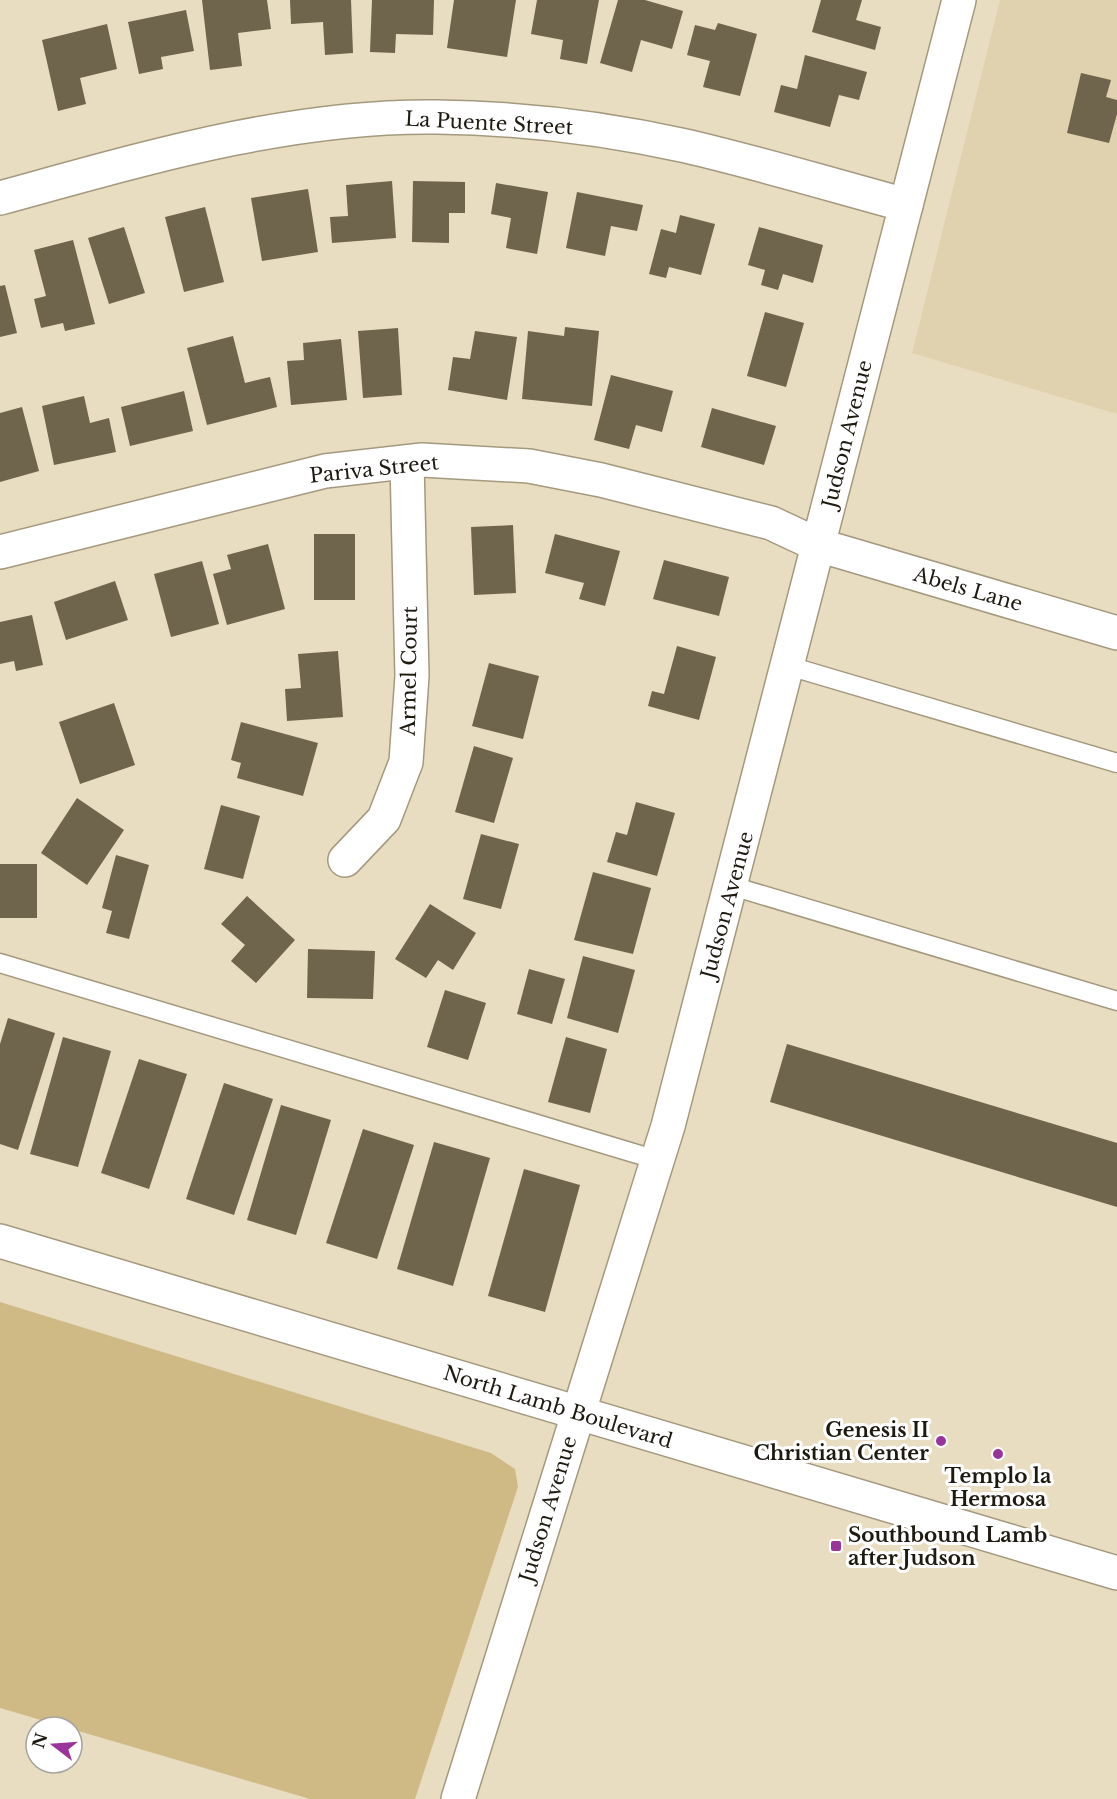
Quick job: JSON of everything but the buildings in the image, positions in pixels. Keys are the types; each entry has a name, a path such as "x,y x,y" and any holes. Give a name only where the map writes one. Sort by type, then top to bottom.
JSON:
{"street":[{"name":"Judson Avenue","path":"458,1799 657,1160 732,886 959,0"},
{"name":"La Puente Street","path":"0,198 201,143 346,122 436,117 577,126 685,146 906,205"},
{"name":"Pariva Street","path":"0,552 325,471 422,460 529,466 570,474 771,524 818,545"},
{"name":"Armel Court","path":"345,860 384,819 406,762 412,676 407,462"},
{"name":"Abels Lane","path":"818,545 1117,633"},
{"name":"North Lamb Boulevard","path":"0,1241 1117,1573"}],"lane":[{"path":"789,666 1117,763"},
{"path":"732,886 1117,1001"},
{"path":"0,963 657,1160"}],"shaded area":[{"path":"1000,0 1117,0 1117,414 912,353"},
{"path":"0,1302 491,1453 515,1469 518,1487 415,1799 310,1799 84,1733 84,1715 24,1715 0,1708"}],"place":[{"name":"Genesis II Christian Center","path":"941,1441"},
{"name":"Templo la Hermosa","path":"998,1454"},
{"name":"Southbound Lamb after Judson","path":"836,1546"}]}
